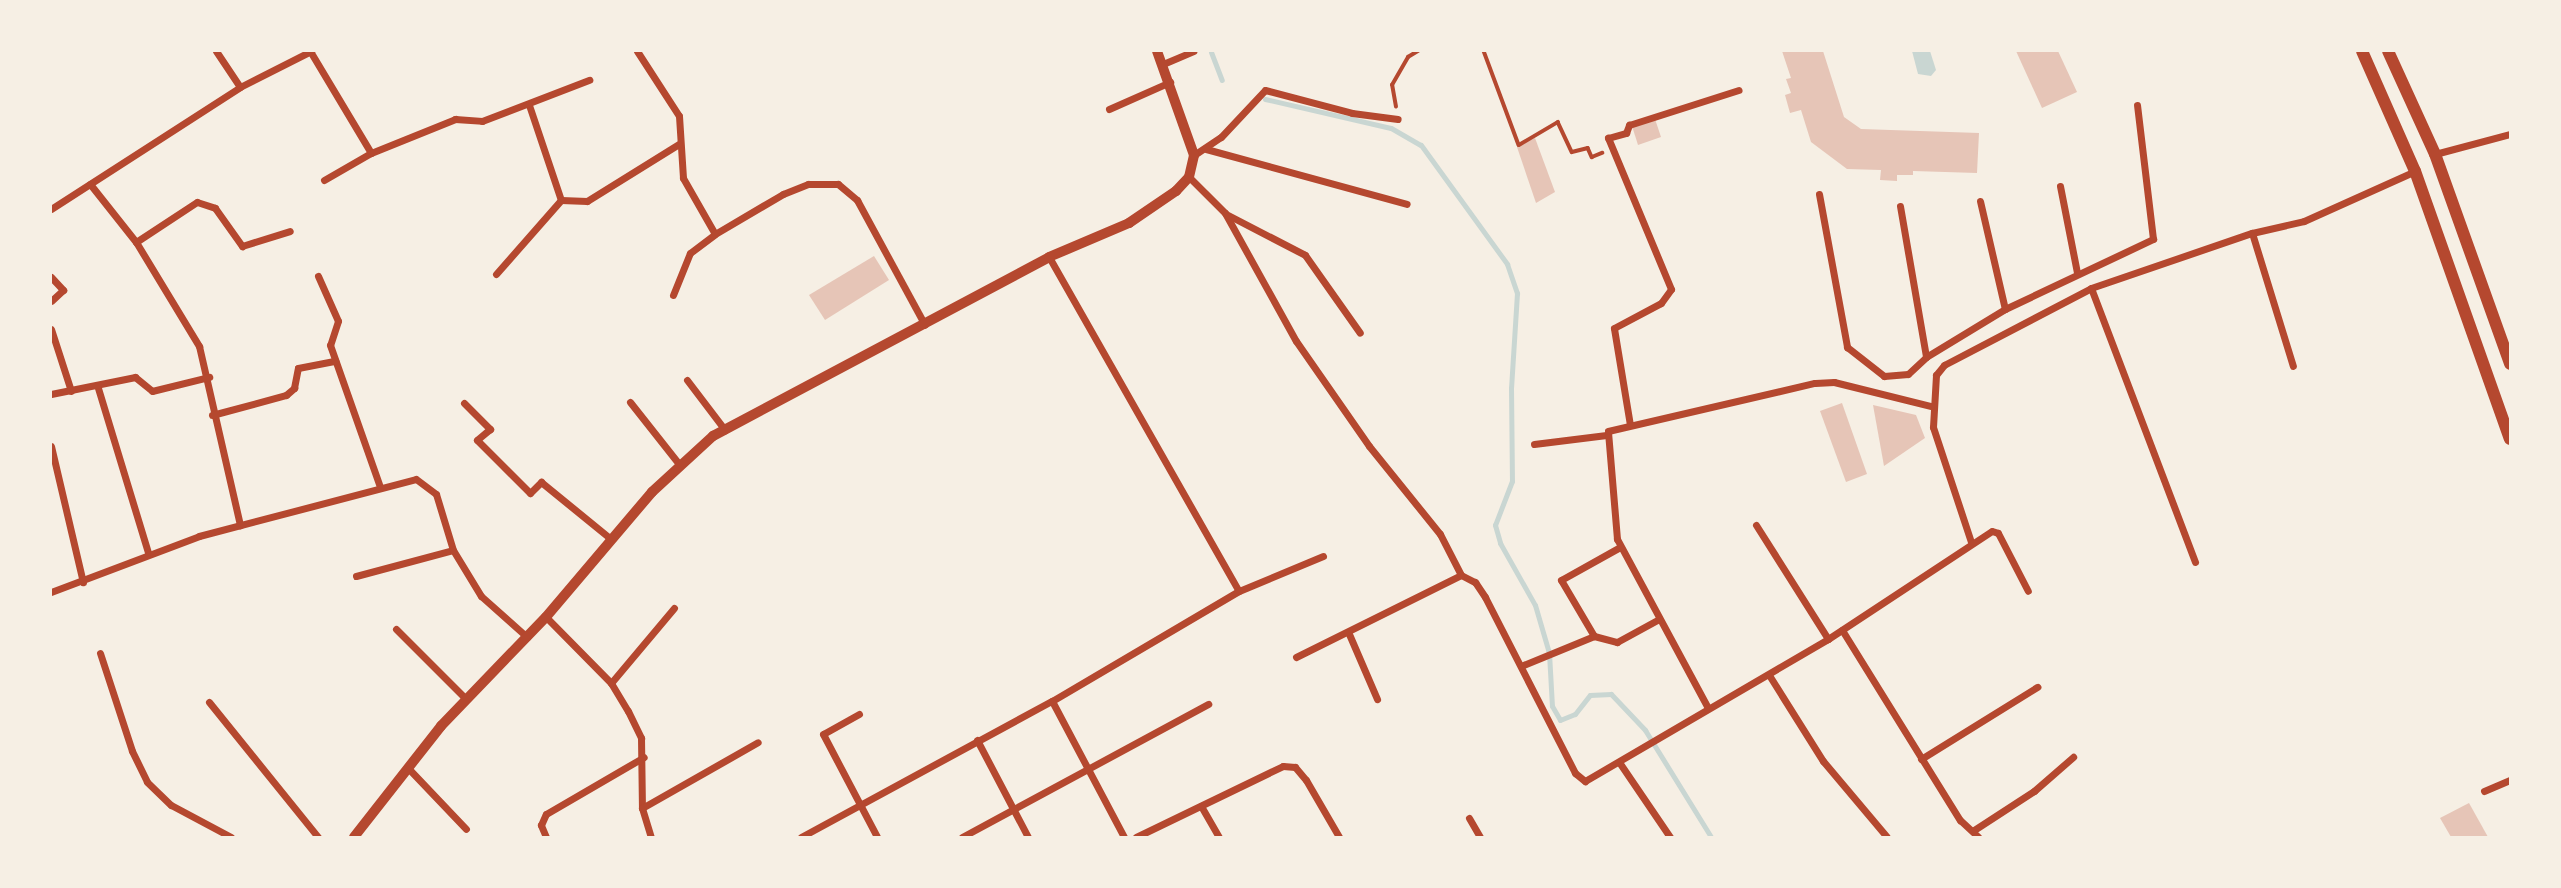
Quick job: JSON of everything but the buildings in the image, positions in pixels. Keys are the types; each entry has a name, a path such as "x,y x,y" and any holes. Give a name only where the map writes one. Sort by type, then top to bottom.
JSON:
{"highway":[{"path":"2362,51 2415,171 2510,439"},
{"path":"2388,51 2435,154 2510,364"},
{"path":"2405,148 2427,138"}],"main road":[{"path":"354,837 466,699 546,617 611,539 679,464 707,441 1049,257 1158,206 1189,177 1194,155 1157,51"}],"street":[{"path":"216,51 240,87"},
{"path":"51,208 240,87 311,51 371,153"},
{"path":"637,51 679,116 683,178 715,234"},
{"path":"1163,64 1193,51"},
{"path":"324,180 371,153 455,118 482,121 589,80"},
{"path":"1109,110 1170,82"},
{"path":"1194,155 1206,149 1249,111 1265,90 1352,113 1398,119"},
{"path":"1630,425 1614,328 1661,303 1671,289 1608,138 1626,133 1629,125 1739,90"},
{"path":"529,105 561,200"},
{"path":"1819,194 1847,347 1884,376 1908,374 1926,357 2005,309 2153,239 2137,105"},
{"path":"2435,154 2510,134"},
{"path":"561,200 587,201 679,144"},
{"path":"1206,149 1407,204"},
{"path":"1971,542 1933,427 1931,406 1936,375 1944,365 2091,288 2252,233 2304,220 2415,171"},
{"path":"1189,177 1225,213 1296,341 1369,446 1440,534 1461,575 1475,582 1485,597 1577,777 1589,780 1663,733 1769,675 1842,630 1971,542 1998,533 2028,591"},
{"path":"90,184 136,242 181,310 209,377 212,415 240,525"},
{"path":"673,295 690,253 715,234 783,194 808,184 838,184 857,200 925,325"},
{"path":"2060,186 2077,273"},
{"path":"496,274 561,200"},
{"path":"1980,201 2005,309"},
{"path":"136,242 197,202 215,208 242,246 290,231"},
{"path":"1900,206 1926,357"},
{"path":"1225,213 1305,255 1360,333"},
{"path":"2252,233 2293,366"},
{"path":"1049,257 1239,591"},
{"path":"318,276 338,321 330,335 335,361 380,487"},
{"path":"51,277 63,290 51,301"},
{"path":"2091,288 2195,562"},
{"path":"51,329 71,391"},
{"path":"212,415 286,395 294,388 299,368 335,361"},
{"path":"51,394 98,388 135,377 152,391 209,377"},
{"path":"687,380 725,430"},
{"path":"1708,708 1620,547 1606,435 1611,428 1834,382 1931,406"},
{"path":"98,388 148,553"},
{"path":"630,402 679,464"},
{"path":"464,403 490,429 477,440 530,493 541,482 611,539"},
{"path":"1534,444 1606,435"},
{"path":"51,446 83,582"},
{"path":"51,592 83,582 148,553 240,525 416,479 430,486 440,502 453,550 481,596 527,637"},
{"path":"1756,525 1828,639"},
{"path":"1620,547 1561,580 1594,636 1612,643 1659,619"},
{"path":"356,576 453,550"},
{"path":"801,837 1052,701 1239,591 1323,556"},
{"path":"1296,657 1349,634 1461,575"},
{"path":"611,682 674,608"},
{"path":"546,617 611,682 636,729 644,757 642,808 651,837"},
{"path":"396,629 466,699"},
{"path":"1842,630 1960,820 1976,833 2034,791 2073,757"},
{"path":"1349,634 1377,699"},
{"path":"1521,666 1594,636"},
{"path":"100,653 132,751 147,782 171,805 231,837"},
{"path":"1769,675 1815,750 1887,837"},
{"path":"1921,759 2037,687"},
{"path":"1052,701 1124,837"},
{"path":"209,702 318,837"},
{"path":"962,837 1090,772 1208,704"},
{"path":"859,715 823,734 877,837"},
{"path":"976,740 1028,837"},
{"path":"642,808 758,742"},
{"path":"546,837 541,825 546,814 644,757"},
{"path":"1619,762 1670,837"},
{"path":"1136,837 1283,766 1294,767 1339,837"},
{"path":"408,768 466,829"},
{"path":"2484,791 2510,780"},
{"path":"1201,806 1219,837"},
{"path":"1469,818 1480,837"}],"path":[{"path":"1398,119 1392,85 1408,57 1418,51"},
{"path":"1484,51 1519,145 1558,122 1572,152 1588,149 1592,156 1612,149"}],"shaded area":[{"path":"1912,51 1930,51 1936,70 1931,76 1918,74"}],"waterway":[{"path":"1211,52 1222,80"},
{"path":"1265,99 1391,128 1421,145 1507,264 1517,293 1511,388 1512,481 1495,525 1500,543 1535,605 1549,653 1552,706 1560,720 1575,714 1590,695 1611,694 1645,730 1711,837"}]}
